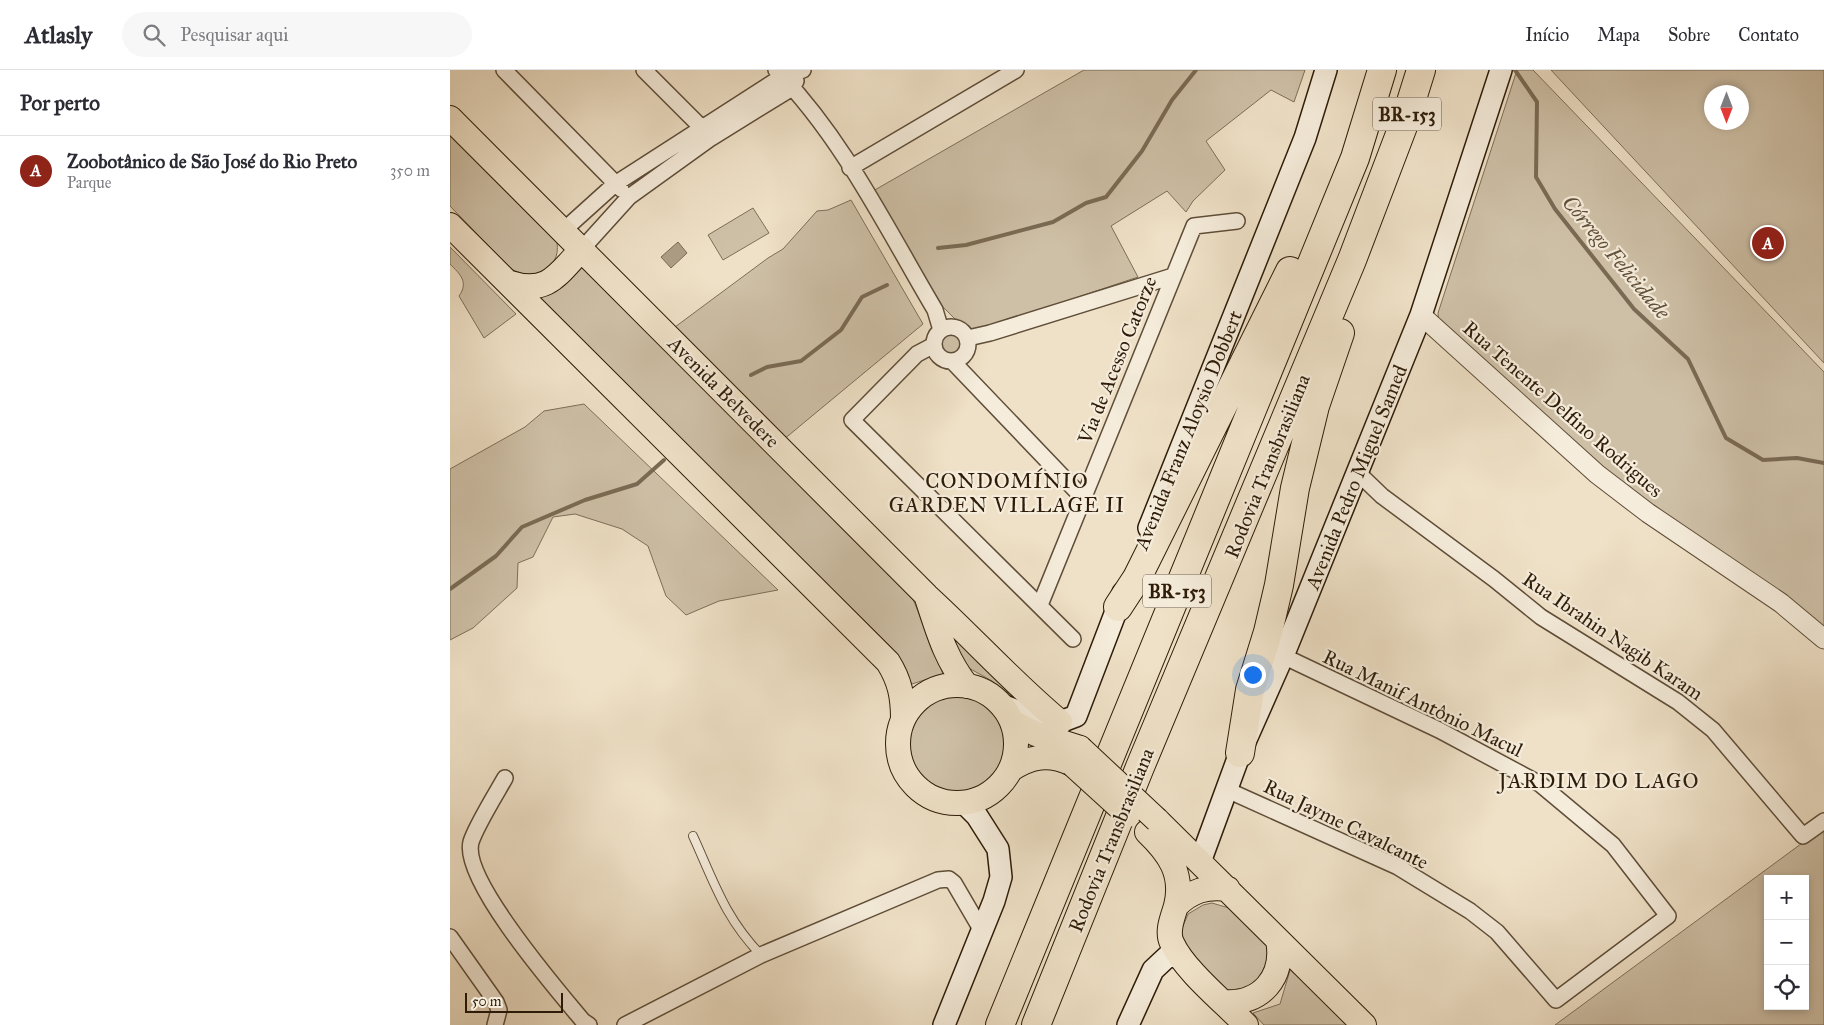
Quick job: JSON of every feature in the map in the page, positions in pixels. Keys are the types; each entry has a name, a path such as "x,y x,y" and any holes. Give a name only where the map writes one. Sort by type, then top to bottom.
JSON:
{"highway":[{"name":"Rodovia Transbrasiliana","path":"1000,1025 1355,158 1382,70"},
{"name":"Rodovia Transbrasiliana","path":"1036,1025 1140,767 1348,268 1405,121 1420,70"},
{"path":"1240,752 1250,690 1268,632 1279,586 1295,488 1315,406 1385,199 1391,157"},
{"path":"1118,608 1137,578 1328,194 1338,176 1355,158"}],"main road":[{"name":"Avenida Franz Aloysio Dobbert","path":"1060,722 1076,716 1306,138 1326,70"},
{"name":"Avenida Pedro Miguel Samed","path":"1200,862 1225,789 1283,656 1421,315 1499,78"},
{"name":"Avenida Belvedere","path":"450,118 564,230 927,596 952,667 967,686"},
{"path":"450,225 888,662 898,678 903,697 903,719 899,735 898,752 901,763 912,783 936,799 964,803 991,792 1010,770 1034,757 1076,756"},
{"path":"510,283 522,287 535,287 548,283 582,249"},
{"path":"927,596 966,632 1032,699 1060,722"},
{"path":"903,719 909,709 925,694 945,686 967,686 986,692 1007,713 1036,734 1076,756 1152,826 1200,862 1364,1025"},
{"path":"1007,713 1028,715 1060,722"},
{"path":"1007,713 1016,751 1010,770"},
{"path":"944,1025 982,931 1001,877 998,849 977,816 964,803"},
{"path":"1152,826 1176,870 1176,906"},
{"path":"1228,889 1213,887 1199,890 1186,896 1176,906 1171,917 1171,941 1181,957 1246,1025"},
{"path":"1223,1002 1234,1003 1250,999 1272,982 1280,962 1278,940"},
{"path":"1128,1025 1153,970 1161,960 1168,956 1181,957"}],"street":[{"path":"504,70 629,197"},
{"path":"644,70 706,133"},
{"path":"582,249 629,197 706,133 784,78 803,70"},
{"path":"850,168 1016,70"},
{"path":"784,78 822,125 850,168 947,329"},
{"path":"564,230 615,184 706,133"},
{"path":"586,211 602,228"},
{"name":"Via de Acesso Catorze","path":"1040,605 1194,226 1236,221"},
{"path":"1084,499 969,378 963,351 961,330 947,329 936,335 935,349 944,360 963,351 990,334 1173,276"},
{"name":"Rua Tenente Delfino Rodrigues","path":"1421,315 1597,474 1648,514 1781,602 1824,639"},
{"path":"935,349 917,354 852,420 1073,639"},
{"name":"Rua Ibrahin Nagib Karam","path":"1357,472 1382,496 1542,617 1678,702 1713,730 1803,836 1824,821"},
{"name":"Rua Manif Antônio Macul","path":"1283,656 1440,730 1540,784 1613,845 1668,916 1556,1000"},
{"path":"505,778 471,843 471,864 518,944 583,1021 589,1025"},
{"name":"Rua Jayme Cavalcante","path":"1225,789 1398,867 1470,911 1497,932 1556,1000"},
{"path":"625,1025 762,954 938,880 949,879 954,883 982,931"},
{"path":"450,937 496,1002 499,1010 496,1023"}],"lane":[{"path":"693,836 728,915 743,935 762,954"}],"shaded area":[{"path":"1084,70 1305,70 1294,102 1271,90 1206,141 1225,170 1193,201 1186,212 1167,191 1111,226 1138,277 976,331 955,319 943,307 873,191"},
{"path":"1517,70 1533,70 1824,372 1824,631 1651,510 1439,323 1438,313"},
{"path":"1551,70 1824,70 1824,363"},
{"path":"450,135 557,242 556,257 542,274 525,275 511,269 450,206"},
{"path":"851,200 923,324 783,440 675,327 783,249 817,211 828,210"},
{"path":"753,208 769,233 723,260 708,235"},
{"path":"678,242 687,253 671,268 661,257"},
{"path":"450,247 516,314 484,338 459,296 462,291 463,282 460,275 450,264"},
{"path":"584,265 760,441 913,599 943,674 912,684 891,647 538,296"},
{"path":"951,332 960,335 963,344 960,353 951,356 942,353 939,344 942,335"},
{"path":"584,404 778,590 719,601 686,615 666,596 648,546 622,529 575,514 553,517 533,557 518,563 517,588 473,628 450,640 450,469 525,427 544,411"},
{"path":"947,631 1019,701 992,681 967,667"},
{"path":"957,695 976,699 992,710 1003,726 1007,745 1003,764 992,780 976,791 957,795 938,791 922,780 911,764 907,745 911,726 922,710 938,699"},
{"path":"1824,827 1824,1025 1555,1025"},
{"path":"1212,903 1229,908 1266,944 1270,960 1257,988 1226,991 1183,948 1181,931 1188,914 1203,905"},
{"path":"1291,967 1350,1025 1264,1025 1253,1013 1280,1004"}],"waterway":[{"path":"938,248 966,245 1053,222 1086,203 1106,197 1142,151 1172,100 1196,70"},
{"name":"Córrego Felicidade","path":"1515,70 1537,102 1536,177 1555,209 1634,309 1688,359 1726,438 1763,460 1797,458 1824,463"},
{"path":"751,375 767,367 801,361 841,330 862,297 887,285"},
{"path":"450,589 496,556 522,527 585,500 637,484 664,460"}],"place":[{"name":"Zoobotânico de São José do Rio Preto","path":"1768,243"}],"district":[{"name":"CONDOMÍNIO GARDEN VILLAGE II","path":"1007,493"},
{"name":"JARDIM DO LAGO","path":"1599,781"}]}
